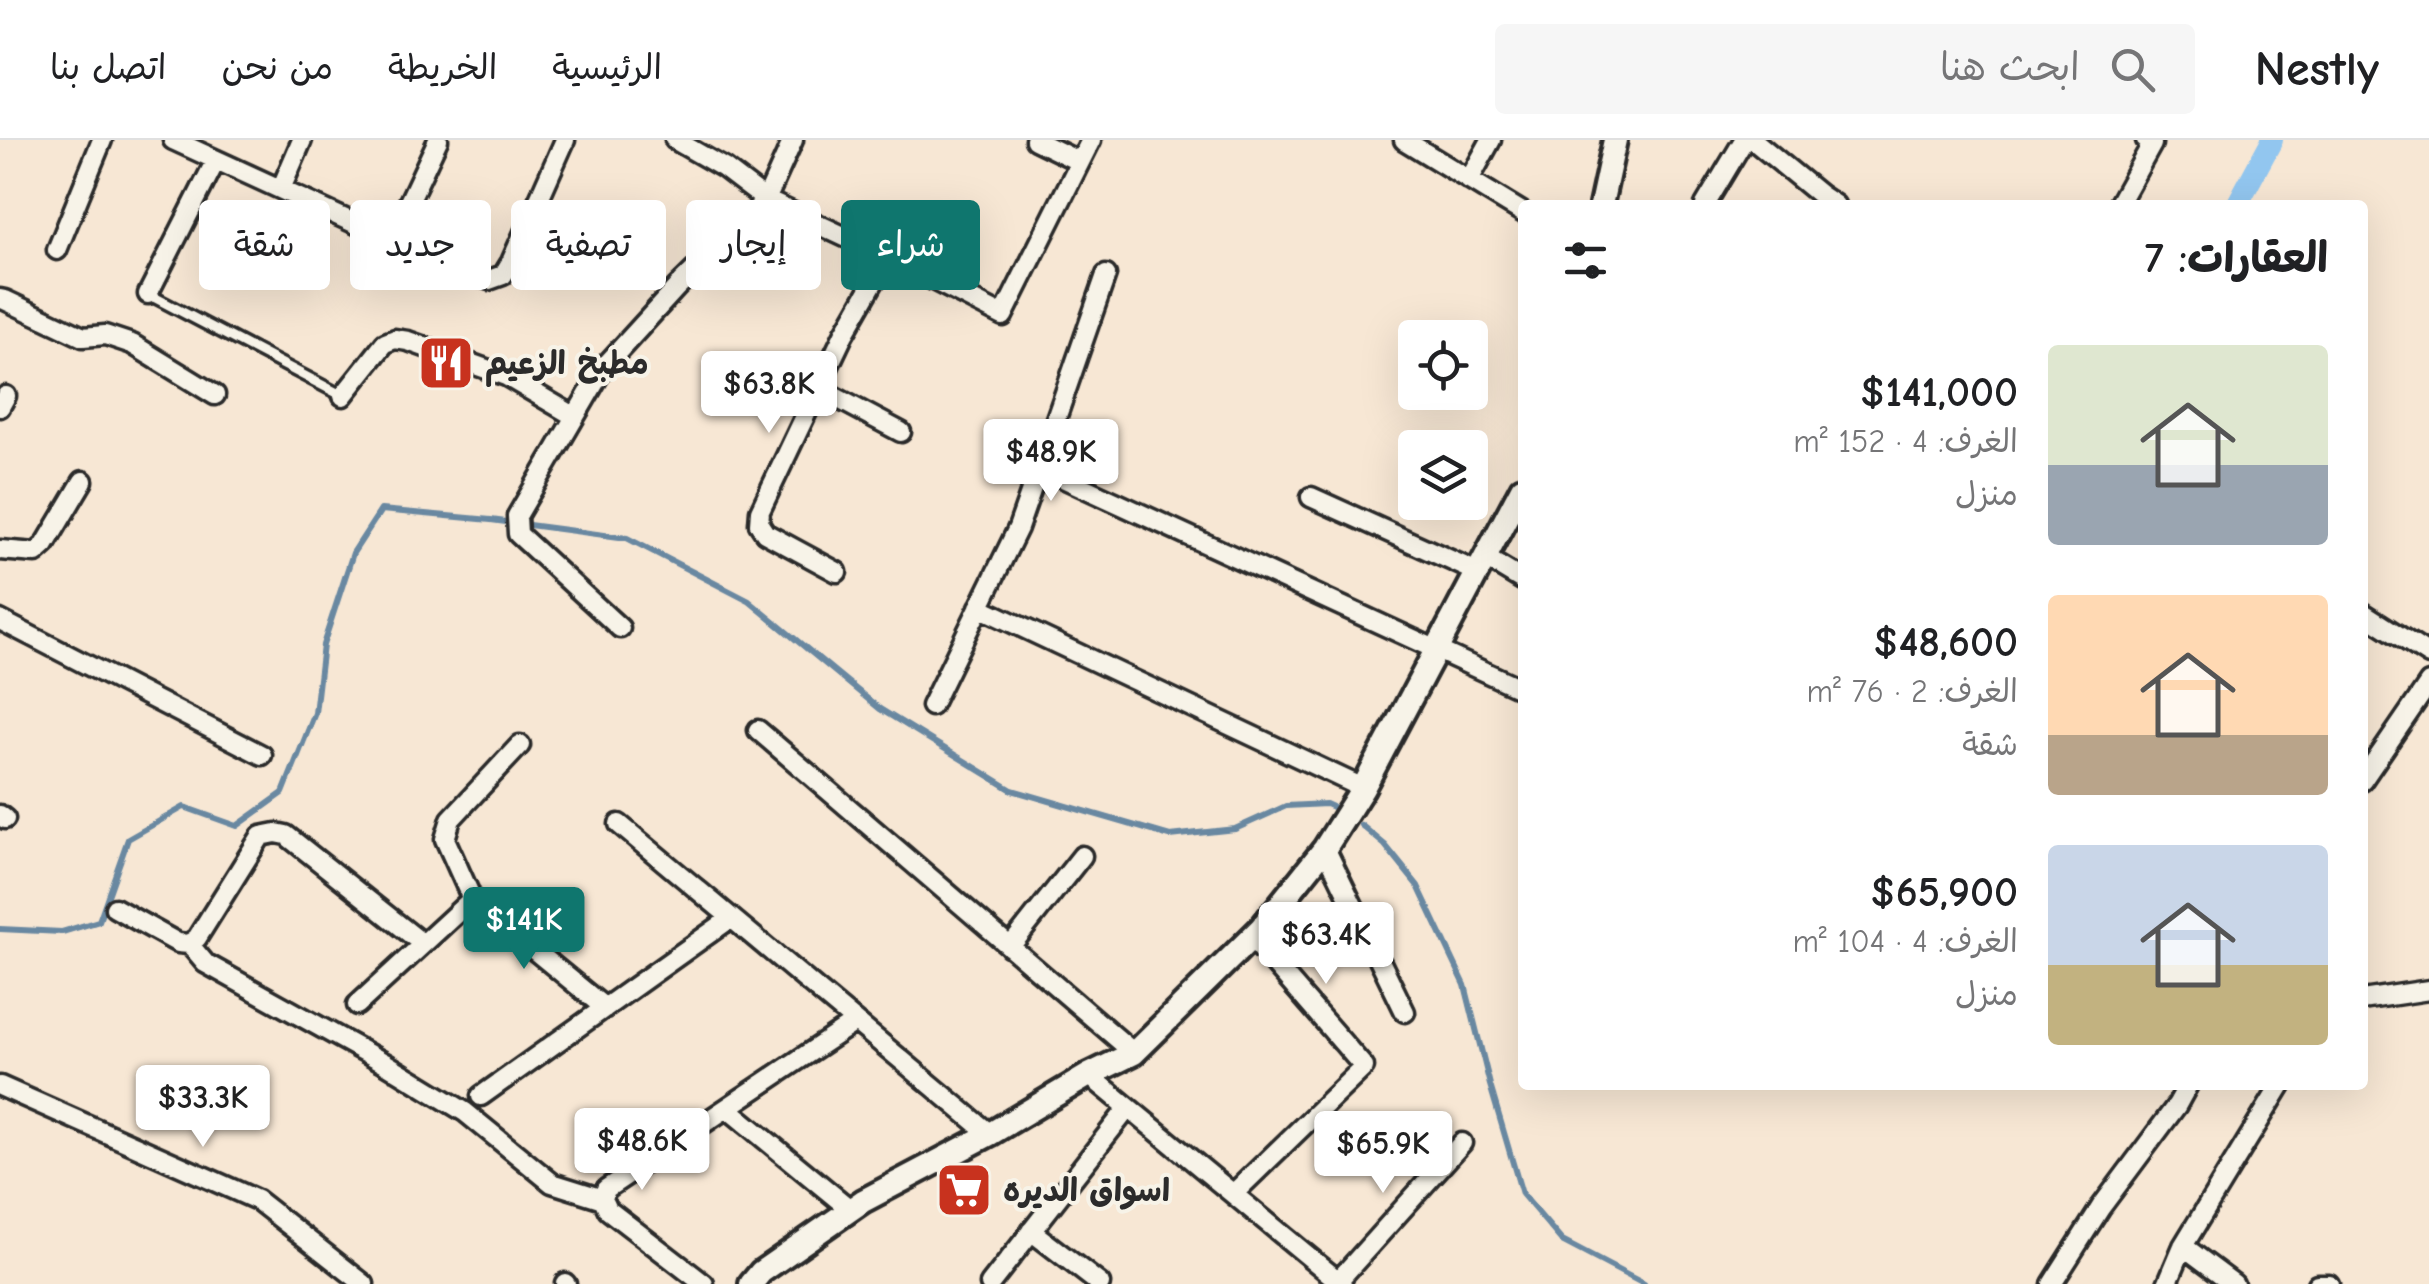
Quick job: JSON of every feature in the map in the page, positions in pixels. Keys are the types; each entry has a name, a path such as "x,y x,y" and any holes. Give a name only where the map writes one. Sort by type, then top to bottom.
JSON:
{"street":[{"path":"57,250 102,140"},
{"path":"173,140 350,221"},
{"path":"281,189 302,140"},
{"path":"410,200 438,140"},
{"path":"491,279 503,275 512,262 565,140"},
{"path":"675,140 724,168 766,200 793,140"},
{"path":"1036,140 1080,162"},
{"path":"952,290 1003,316 1091,140"},
{"path":"1404,140 1518,210"},
{"path":"1469,180 1491,140"},
{"path":"1602,200 1615,140"},
{"path":"1708,200 1744,140"},
{"path":"1753,140 1828,200"},
{"path":"2121,200 2152,144 2146,140"},
{"path":"148,294 216,160"},
{"path":"931,706 1018,528 1106,274"},
{"path":"620,628 518,525 574,416 604,368 686,277"},
{"path":"837,572 765,533 759,524 760,511 844,334 869,290"},
{"path":"0,299 83,337 105,336 132,344 215,395"},
{"path":"343,396 384,343 395,339 506,376 574,416"},
{"path":"818,388 902,432"},
{"path":"1039,467 1518,687"},
{"path":"0,550 36,553 84,480"},
{"path":"1311,497 1518,579"},
{"path":"763,1280 863,1201 1134,1053 1252,938 1324,848 1363,788 1480,565 1518,501"},
{"path":"979,608 1363,788"},
{"path":"2368,616 2429,655"},
{"path":"0,620 262,754"},
{"path":"2368,772 2429,683"},
{"path":"758,730 1134,1053"},
{"path":"520,745 450,819 445,839 472,899 605,1008"},
{"path":"619,824 990,1134"},
{"path":"115,908 178,943 190,944 261,836 276,833 286,835 423,944"},
{"path":"1324,848 1406,1012"},
{"path":"1010,947 1082,856"},
{"path":"356,1005 472,899"},
{"path":"481,1096 731,918"},
{"path":"1232,1194 1364,1067 1252,938"},
{"path":"190,944 205,963 466,1112 552,1183 603,1199"},
{"path":"2368,999 2429,990"},
{"path":"704,1284 608,1210 603,1199 606,1189 855,1022"},
{"path":"1089,1075 1340,1282 1462,1144"},
{"path":"0,1086 257,1200 364,1284"},
{"path":"2052,1284 2101,1207 2185,1090"},
{"path":"2167,1284 2183,1246 2278,1090"},
{"path":"727,1108 852,1210"},
{"path":"990,1284 1128,1108"},
{"path":"1031,1231 1100,1284"},
{"path":"2183,1246 2234,1284"},
{"path":"2318,1284 2329,1284"}],"lane":[{"path":"148,294 343,396"}],"waterway":[{"path":"2240,200 2272,140"},
{"path":"0,929 62,932 99,921 128,839 184,807 237,826 283,793 315,713 323,645 353,553 381,510 627,538 749,601 880,709 1012,790 1170,836 1235,829 1286,806 1326,804 1337,809"},
{"path":"1361,825 1385,845 1418,886 1465,985 1522,1194 1562,1241 1644,1284"}],"place":[{"name":"مطبخ الزعيم","path":"446,363"},
{"name":"اسواق الديره","path":"964,1190"}]}
